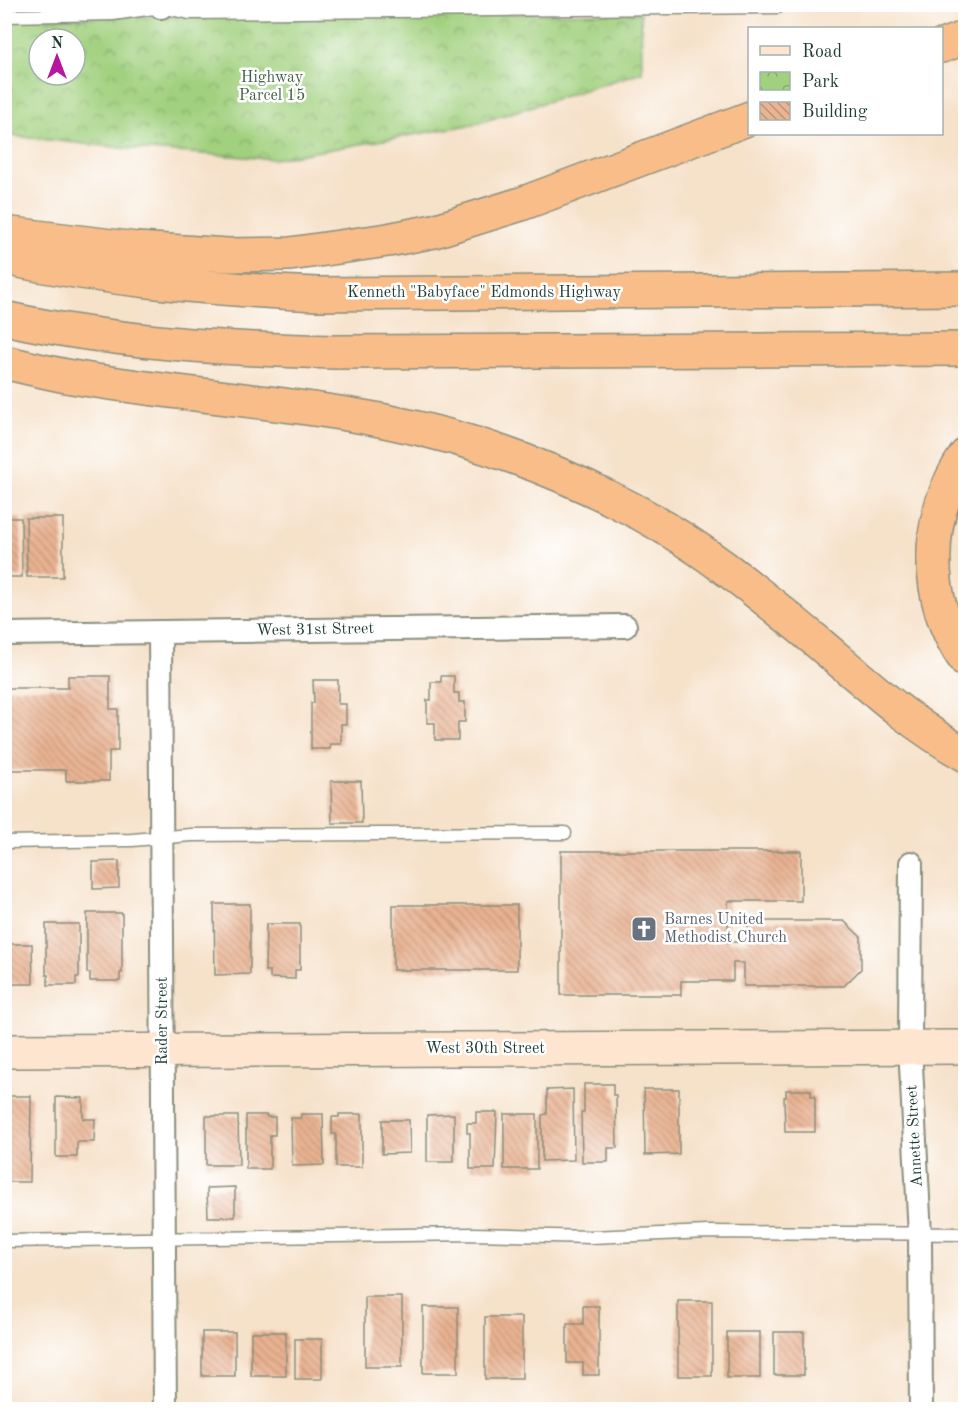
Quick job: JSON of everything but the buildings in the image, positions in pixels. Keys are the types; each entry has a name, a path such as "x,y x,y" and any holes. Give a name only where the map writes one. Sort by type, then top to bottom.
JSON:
{"highway":[{"path":"943,46 966,37"},
{"path":"4,233 137,249 228,255 290,254 369,244 434,231 477,219 748,119"},
{"name":"Kenneth \"Babyface\" Edmonds Highway","path":"4,258 56,269 150,283 317,294 966,289"},
{"path":"4,318 113,336 220,348 272,351 966,349"},
{"path":"4,362 75,378 385,421 458,439 559,474 618,501 713,559 792,620 906,717 966,754"},
{"path":"966,455 947,490 939,512 933,559 939,604 947,627 966,661"}],"main road":[{"name":"West 30th Street","path":"4,1051 966,1047"}],"street":[{"name":"West 31st Street","path":"4,634 625,626"},
{"name":"Rader Street","path":"160,632 165,1410"},
{"name":"Annette Street","path":"911,863 910,1047 920,1235 921,1410"}],"lane":[{"path":"4,16 113,14 161,6 189,13 778,7"},
{"path":"4,842 132,840 191,835 565,832"},
{"path":"4,1241 473,1234 591,1237 708,1232 966,1234"}],"green space":[{"name":"Highway Parcel 15","path":"641,13 642,72 475,124 274,159 122,148 5,135 5,19 131,16"}],"place":[{"name":"Barnes United Methodist Church","path":"644,929"}]}
